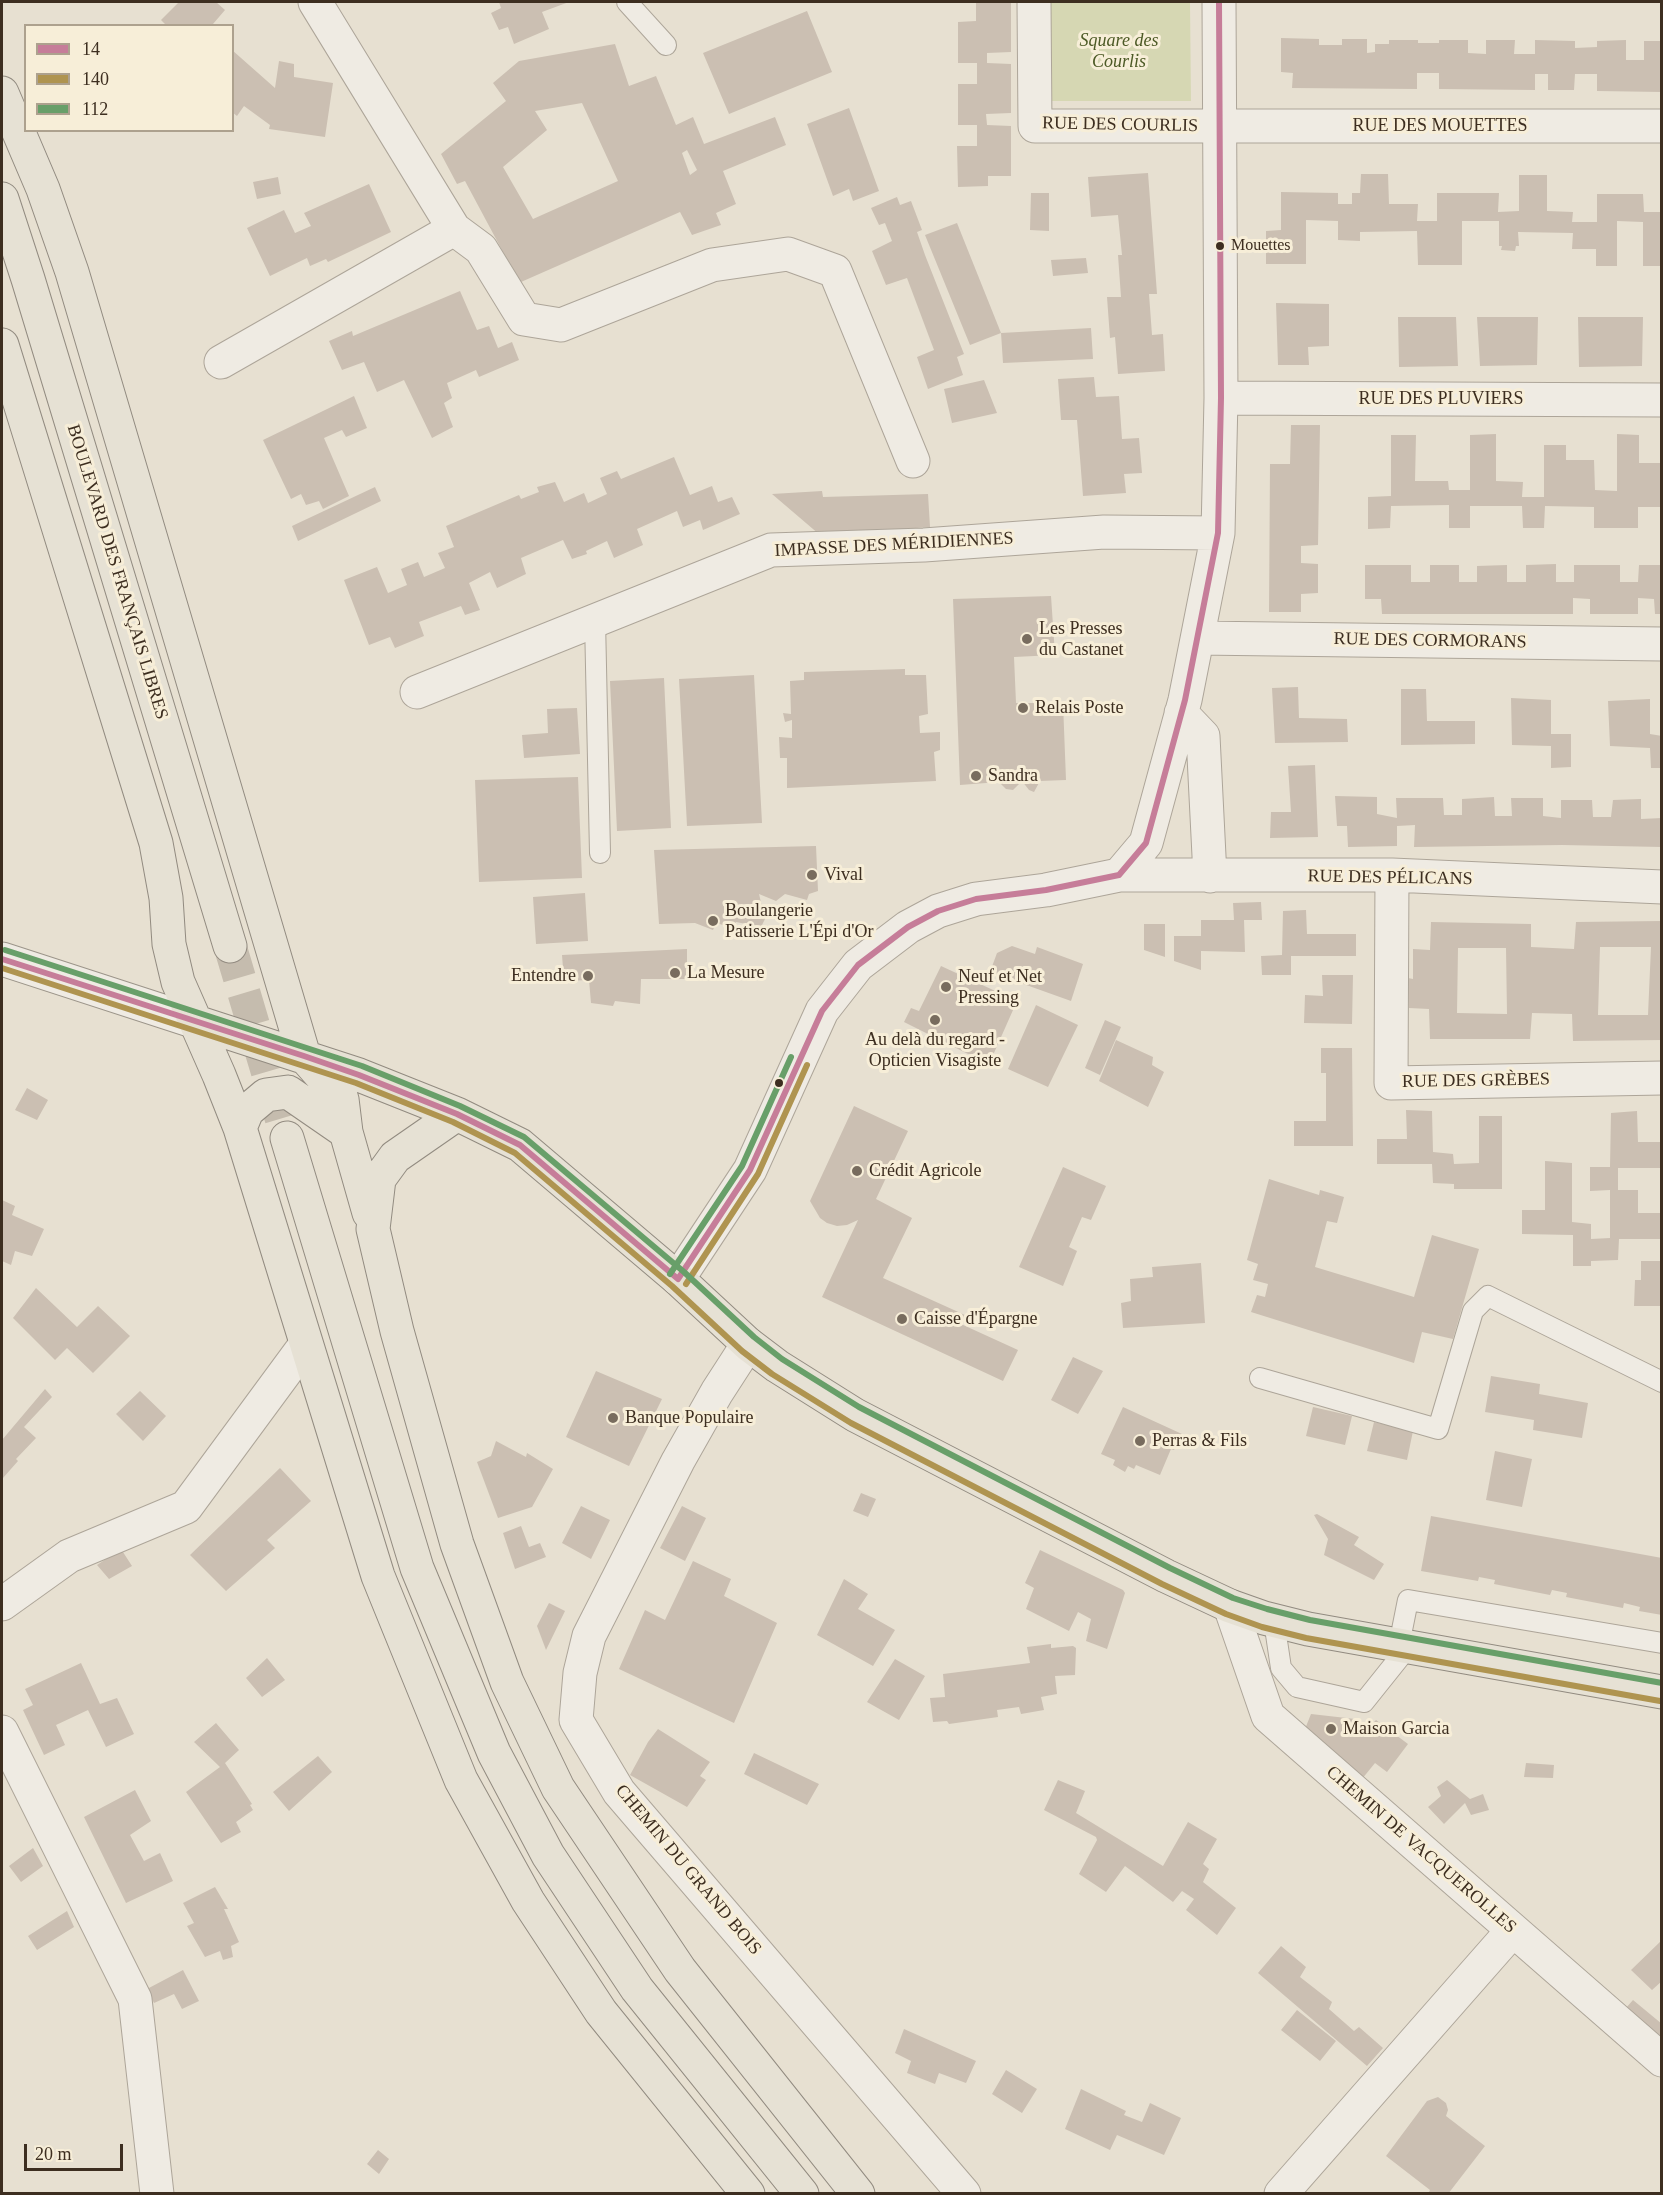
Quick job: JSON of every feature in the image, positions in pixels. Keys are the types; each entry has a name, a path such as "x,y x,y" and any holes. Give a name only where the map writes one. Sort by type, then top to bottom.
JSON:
{"main road":[{"path":"2,93 43,189 72,272 304,1056 342,1099 346,1132 373,1229 397,1331 457,1544 507,1682 558,1788 681,1970 858,2193"},
{"name":"BOULEVARD DES FRANÇAIS LIBRES","path":"2,199 32,290 230,946"},
{"path":"2,345 156,843 166,898 169,944 178,982 240,1128 378,1576 461,1780 528,1901 602,2013 748,2193"},
{"path":"196,1022 359,1075 457,1114 520,1145 678,1279 748,1344 777,1366 855,1415 1166,1576 1230,1606 1274,1621 1662,1692"},
{"path":"240,1128 247,1111 266,1095 288,1092 346,1132"},
{"path":"373,1229 379,1179 395,1157 457,1114"},
{"path":"287,1138 417,1568 494,1753 548,1855 637,1989 802,2193"}],"street":[{"path":"315,2 454,229 481,249 524,319 561,325 712,265 788,254 835,271 913,461"},
{"name":"RUE DES COURLIS","path":"1034,2 1035,126 1219,127"},
{"path":"1119,875 1146,843 1181,713 1218,533 1221,398 1219,2"},
{"name":"RUE DES MOUETTES","path":"1219,127 1662,126"},
{"path":"220,362 454,229"},
{"name":"RUE DES PLUVIERS","path":"1221,398 1662,400"},
{"name":"IMPASSE DES MÉRIDIENNES","path":"417,692 771,549 924,545 1104,532 1218,533"},
{"name":"RUE DES CORMORANS","path":"1198,638 1662,644"},
{"path":"1181,713 1203,736 1210,876"},
{"name":"RUE DES PÉLICANS","path":"678,1279 755,1160 822,1011 858,964 908,927 938,911 976,898 1046,890 1119,875 1392,875 1662,887"},
{"name":"RUE DES GRÈBES","path":"1392,875 1391,1083 1662,1078"},
{"path":"2,959 196,1022"},
{"path":"2,1604 69,1556 186,1507 306,1344"},
{"name":"CHEMIN DU GRAND BOIS","path":"748,1344 717,1392 678,1461 589,1636 580,1674 576,1720 619,1792 964,2193"},
{"name":"CHEMIN DE VACQUEROLLES","path":"1230,1606 1268,1716 1662,2060"},
{"path":"2,1732 135,1999 157,2193"},
{"path":"1281,2193 1513,1930"}],"lane":[{"path":"627,2 666,45"},
{"path":"595,620 600,853"},
{"path":"1260,1378 1438,1429 1473,1311 1488,1296 1662,1382"},
{"path":"1274,1621 1281,1668 1297,1687 1364,1702 1404,1646 1408,1600 1662,1642"}],"green space":[{"name":"Square des Courlis","path":"1048,2 1190,2 1191,101 1048,101"}],"building":[{"path":"179,2 216,2 225,10 213,24 165,24 161,20"},
{"path":"499,2 569,2 542,12 549,29 514,44 508,27 499,30 491,13 501,8"},
{"path":"976,2 1011,2 1011,52 987,53 987,63 1011,64 1011,113 986,114 987,125 1011,126 1011,176 988,176 988,186 958,187 957,146 977,146 977,125 958,125 958,84 977,84 977,63 958,63 958,22 976,21"},
{"path":"807,11 832,72 729,114 703,53"},
{"path":"1281,38 1319,39 1319,45 1342,45 1342,39 1367,39 1367,53 1375,52 1375,44 1389,44 1389,40 1439,43 1439,40 1468,40 1468,53 1486,54 1486,40 1515,40 1514,54 1535,54 1535,40 1575,41 1575,48 1597,47 1597,41 1626,40 1626,60 1644,60 1644,41 1662,41 1662,92 1597,91 1597,74 1575,74 1574,90 1548,90 1548,74 1535,74 1535,90 1439,89 1439,73 1417,73 1417,89 1292,88 1293,73 1281,72"},
{"path":"615,44 629,86 656,76 676,125 693,117 704,144 775,117 786,145 723,171 736,204 716,213 721,225 692,235 680,212 521,282 465,181 457,184 441,154 506,101 493,83 519,61","holes":["582,103 618,181 533,219 503,167 547,130 535,111","687,150 697,170 690,175 682,153"]},
{"path":"234,52 275,88 279,61 294,64 294,77 333,83 325,137 269,129 270,125 244,106 237,116 234,114"},
{"path":"849,108 879,191 853,201 849,189 833,196 807,124"},
{"path":"1148,173 1157,294 1149,294 1152,335 1163,334 1165,371 1118,374 1115,337 1110,338 1107,297 1121,297 1118,255 1122,255 1118,215 1091,217 1088,177"},
{"path":"1361,174 1388,174 1389,204 1418,204 1417,221 1437,221 1437,193 1499,193 1498,212 1519,211 1519,175 1547,175 1547,211 1573,212 1572,222 1597,222 1597,194 1643,194 1644,212 1662,212 1662,266 1643,266 1643,222 1617,221 1617,266 1596,266 1596,249 1572,249 1573,233 1518,232 1519,246 1516,246 1515,251 1501,250 1499,221 1462,221 1462,265 1418,265 1417,231 1360,232 1360,241 1338,240 1338,221 1306,220 1306,264 1266,264 1266,231 1281,230 1281,192 1338,193 1338,204 1352,204 1352,193 1360,193"},
{"path":"278,177 281,194 257,199 253,182"},
{"path":"369,184 391,232 328,262 326,259 310,266 307,258 270,276 247,228 284,210 295,233 311,226 304,213"},
{"path":"1031,193 1049,193 1049,231 1030,230"},
{"path":"897,197 900,205 911,201 922,230 917,232 964,354 957,357 963,375 928,389 917,357 934,350 907,278 886,285 872,251 892,241 885,223 879,225 871,208"},
{"path":"957,223 1001,333 970,345 925,235"},
{"path":"1086,258 1088,273 1053,276 1051,260"},
{"path":"460,291 477,330 489,326 498,348 512,342 519,360 479,377 476,370 447,383 452,398 444,403 453,427 432,438 404,380 377,392 364,362 342,370 329,341 352,331 353,336"},
{"path":"1276,303 1329,304 1329,346 1308,347 1309,365 1278,365"},
{"path":"1398,317 1456,317 1458,366 1399,367"},
{"path":"1477,317 1538,317 1537,365 1480,366"},
{"path":"1578,317 1643,317 1642,366 1579,367"},
{"path":"1091,328 1093,359 1003,363 1001,333"},
{"path":"1094,377 1096,397 1119,396 1122,439 1139,438 1142,473 1124,474 1126,493 1083,496 1077,420 1061,420 1058,379"},
{"path":"984,380 997,413 952,423 944,389"},
{"path":"354,396 367,428 346,437 342,430 324,438 349,496 323,509 319,501 306,505 301,494 291,499 263,440"},
{"path":"1291,425 1320,425 1318,545 1301,546 1301,563 1318,564 1318,593 1301,594 1301,612 1269,612 1270,464 1290,464"},
{"path":"1496,434 1496,481 1523,482 1522,497 1544,497 1544,445 1566,445 1566,460 1594,460 1595,490 1617,491 1617,434 1639,435 1639,463 1662,463 1662,507 1638,507 1638,528 1594,528 1594,507 1545,506 1544,528 1523,528 1522,506 1470,506 1470,528 1449,528 1449,505 1391,506 1390,528 1368,529 1368,497 1391,496 1391,435 1416,435 1415,481 1448,481 1449,490 1470,490 1470,435"},
{"path":"674,457 690,495 712,486 718,502 732,497 740,514 703,530 700,520 683,527 677,511 637,529 643,545 614,558 607,541 586,551 587,554 572,559 563,540 521,558 526,574 497,588 490,572 469,583 480,610 465,615 461,606 419,622 424,636 395,648 390,637 369,645 344,580 377,567 388,593 407,585 401,569 418,562 424,577 445,568 438,553 454,547 446,526 519,495 521,499 539,492 537,487 555,482 564,502 584,493 588,503 607,494 600,478 617,471 621,479"},
{"path":"375,487 381,501 298,541 292,526"},
{"path":"822,491 823,497 928,494 930,527 820,535 772,494"},
{"path":"1556,564 1556,582 1574,582 1574,565 1620,565 1620,582 1638,582 1639,565 1662,565 1662,614 1655,614 1654,599 1638,598 1638,614 1590,614 1590,599 1573,598 1573,614 1382,614 1381,599 1365,599 1365,565 1411,565 1411,582 1430,582 1430,565 1459,565 1459,582 1477,582 1477,566 1507,565 1507,582 1526,582 1526,565"},
{"path":"1051,596 1055,655 1014,657 1016,703 1063,703 1066,780 1040,781 1034,792 1029,790 1022,781 1013,790 1006,789 999,782 960,785 953,599"},
{"path":"905,669 905,675 926,675 928,714 919,716 920,733 940,732 940,750 934,752 936,781 787,788 787,758 780,758 779,737 792,738 792,720 785,722 783,713 791,714 790,681 804,680 804,672"},
{"path":"754,675 762,823 687,826 679,679"},
{"path":"664,678 671,828 617,831 610,681"},
{"path":"1298,687 1299,718 1347,719 1348,742 1275,743 1272,688"},
{"path":"1401,689 1426,689 1427,721 1475,721 1475,744 1401,745"},
{"path":"1511,698 1551,700 1551,734 1571,734 1571,767 1551,768 1551,746 1512,745"},
{"path":"1650,699 1650,734 1662,736 1662,768 1651,768 1650,748 1610,746 1608,701"},
{"path":"577,708 580,754 524,758 522,735 548,733 547,709"},
{"path":"1315,765 1318,837 1270,838 1271,812 1291,812 1288,766"},
{"path":"578,777 582,878 479,882 475,780"},
{"path":"1335,796 1377,797 1377,814 1397,818 1396,798 1443,798 1444,815 1462,815 1462,799 1494,797 1495,816 1512,816 1511,798 1543,798 1543,816 1561,818 1561,800 1592,800 1593,817 1611,817 1613,800 1641,799 1641,819 1662,818 1662,847 1562,845 1414,847 1415,825 1397,826 1397,846 1348,847 1347,826 1337,826"},
{"path":"816,846 818,891 809,894 807,900 785,894 776,901 759,894 765,919 761,927 736,922 734,928 716,923 713,930 695,923 659,924 654,850"},
{"path":"585,893 588,941 536,944 533,897"},
{"path":"1261,902 1262,920 1244,920 1245,952 1201,951 1201,970 1174,961 1174,936 1201,936 1201,920 1234,920 1233,903"},
{"path":"1306,910 1307,934 1356,934 1356,956 1291,956 1291,975 1262,975 1261,956 1282,955 1283,911"},
{"path":"1662,921 1662,1040 1573,1041 1572,1014 1532,1013 1530,1039 1430,1039 1429,1009 1409,1008 1408,978 1413,979 1413,949 1430,950 1431,922 1531,924 1531,947 1574,949 1576,922","holes":["1600,947 1651,947 1648,1015 1598,1015","1458,948 1506,948 1507,1014 1457,1013"]},
{"path":"1144,924 1165,924 1165,957 1144,950"},
{"path":"1012,946 1035,954 1037,947 1083,964 1071,1001 990,972 997,953"},
{"path":"687,949 687,979 641,979 640,1004 615,1001 613,1006 591,1003 589,980 564,981 562,955"},
{"path":"941,966 1017,1001 990,1062 974,1057 904,1022 911,1008 919,1011"},
{"path":"1322,975 1353,975 1352,1024 1304,1023 1305,995 1323,996"},
{"path":"1036,1005 1078,1025 1048,1087 1008,1069"},
{"path":"1105,1020 1121,1027 1100,1075 1085,1068"},
{"path":"1116,1040 1153,1057 1152,1065 1164,1072 1148,1107 1099,1081"},
{"path":"1321,1048 1352,1048 1353,1146 1294,1146 1294,1121 1326,1121 1326,1073 1321,1073"},
{"path":"27,1088 48,1100 37,1120 15,1110"},
{"path":"854,1106 908,1131 876,1199 912,1218 883,1278 965,1315 961,1324 1018,1350 1003,1381 822,1297 858,1220 837,1226 827,1223 820,1218 810,1201"},
{"path":"1406,1110 1432,1111 1433,1152 1453,1154 1454,1164 1479,1163 1479,1116 1502,1116 1502,1189 1454,1189 1454,1184 1433,1183 1432,1164 1377,1164 1377,1139 1407,1139"},
{"path":"1637,1111 1638,1142 1662,1142 1662,1168 1618,1168 1618,1190 1638,1190 1638,1213 1662,1213 1662,1239 1619,1239 1618,1260 1591,1261 1591,1266 1573,1266 1573,1235 1522,1234 1522,1210 1545,1210 1545,1161 1572,1163 1572,1222 1591,1224 1591,1239 1610,1238 1610,1190 1590,1191 1590,1167 1610,1167 1611,1113"},
{"path":"1063,1167 1106,1186 1091,1220 1082,1217 1069,1247 1077,1251 1063,1286 1019,1267"},
{"path":"1269,1179 1319,1195 1320,1190 1344,1197 1337,1223 1327,1221 1315,1267 1414,1297 1432,1235 1479,1249 1453,1339 1422,1332 1414,1363 1251,1312 1257,1295 1265,1297 1268,1284 1253,1280 1258,1264 1247,1260"},
{"path":"2,1200 15,1206 12,1215 44,1229 32,1256 15,1251 11,1265 2,1261"},
{"path":"1641,1261 1662,1261 1662,1306 1634,1306 1635,1280 1641,1280"},
{"path":"1201,1263 1205,1323 1123,1328 1121,1303 1131,1301 1130,1279 1153,1277 1152,1267"},
{"path":"36,1288 77,1327 98,1306 130,1336 93,1373 67,1348 55,1360 13,1318"},
{"path":"1073,1357 1103,1371 1078,1414 1051,1400"},
{"name":"Banque Populaire","path":"596,1371 662,1399 629,1466 566,1437"},
{"path":"1491,1376 1540,1384 1539,1394 1588,1403 1582,1438 1533,1430 1534,1420 1485,1412"},
{"path":"45,1389 52,1397 24,1427 36,1438 16,1459 18,1461 3,1478 2,1440"},
{"path":"140,1391 166,1416 143,1441 116,1414"},
{"path":"1123,1407 1182,1434 1174,1450 1171,1449 1160,1475 1136,1465 1134,1469 1128,1466 1125,1472 1113,1465 1115,1460 1101,1454"},
{"path":"1313,1407 1352,1416 1345,1445 1306,1436"},
{"path":"1374,1422 1413,1431 1407,1460 1367,1451"},
{"path":"496,1441 526,1457 527,1453 553,1469 532,1507 498,1518 477,1462 491,1456"},
{"path":"1495,1451 1532,1459 1522,1507 1486,1500"},
{"path":"280,1468 311,1501 267,1540 275,1548 226,1591 190,1555"},
{"path":"861,1493 876,1499 868,1517 853,1511"},
{"path":"581,1506 610,1520 591,1559 562,1543"},
{"path":"682,1506 706,1518 685,1561 660,1548"},
{"path":"1317,1514 1359,1537 1354,1545 1384,1564 1374,1580 1324,1555 1328,1539 1314,1515"},
{"path":"1431,1516 1662,1558 1662,1615 1639,1611 1640,1607 1624,1603 1623,1608 1566,1597 1567,1593 1552,1590 1550,1595 1494,1584 1495,1580 1479,1577 1478,1581 1421,1571"},
{"path":"521,1526 529,1547 540,1543 546,1557 515,1569 503,1533"},
{"path":"121,1549 132,1566 109,1579 97,1565"},
{"path":"1040,1550 1123,1590 1125,1593 1107,1649 1086,1641 1091,1619 1078,1612 1069,1631 1026,1609 1034,1588 1025,1583"},
{"path":"693,1561 731,1579 724,1596 777,1623 734,1723 619,1669 645,1610 665,1620"},
{"path":"844,1579 868,1594 858,1609 895,1630 873,1666 817,1635"},
{"path":"549,1603 565,1611 546,1650 537,1626"},
{"path":"1051,1644 1051,1648 1073,1646 1076,1648 1075,1675 1055,1676 1057,1694 1041,1697 1044,1710 1021,1714 1019,1707 997,1710 998,1717 949,1724 947,1721 933,1722 930,1698 945,1697 943,1674 1030,1663 1027,1647"},
{"path":"267,1658 285,1680 262,1697 246,1678"},
{"path":"895,1659 925,1676 899,1720 867,1702"},
{"path":"81,1663 100,1704 117,1698 134,1734 106,1747 88,1710 56,1725 65,1745 44,1755 23,1710 33,1705 25,1689"},
{"path":"1311,1714 1355,1719 1367,1729 1376,1720 1408,1744 1387,1772 1375,1763 1362,1779 1305,1729"},
{"path":"216,1723 239,1750 225,1763 252,1804 250,1805 253,1810 236,1822 241,1832 221,1843 186,1792 220,1767 194,1742"},
{"path":"658,1729 710,1762 700,1776 706,1780 687,1807 630,1775"},
{"path":"754,1753 819,1784 807,1805 744,1774"},
{"path":"318,1756 332,1772 289,1811 273,1792"},
{"path":"1526,1763 1554,1765 1553,1778 1524,1777"},
{"path":"1058,1780 1085,1791 1076,1813 1163,1866 1188,1822 1217,1839 1203,1864 1209,1869 1203,1882 1236,1908 1217,1935 1186,1910 1194,1899 1182,1891 1173,1902 1125,1866 1106,1892 1079,1874 1097,1840 1096,1837 1044,1810"},
{"path":"1447,1780 1470,1799 1483,1794 1489,1810 1471,1815 1465,1803 1444,1824 1428,1807 1441,1796 1437,1787"},
{"path":"135,1790 151,1821 130,1835 144,1861 160,1853 173,1881 126,1903 84,1817"},
{"path":"33,1848 43,1866 21,1882 9,1866"},
{"path":"215,1887 228,1909 224,1909 239,1942 231,1946 233,1957 223,1960 220,1951 205,1957 187,1926 194,1923 183,1903"},
{"path":"67,1911 74,1927 37,1950 28,1936"},
{"path":"1662,1940 1662,1981 1652,1990 1631,1970"},
{"path":"1281,1946 1306,1967 1300,1977 1332,2002 1329,2009 1354,2031 1359,2027 1383,2048 1367,2066 1258,1973"},
{"path":"183,1970 199,2001 182,2009 174,1994 154,2003 147,1989"},
{"path":"1633,2000 1662,2024 1662,2051 1618,2017"},
{"path":"1297,2010 1336,2041 1320,2061 1281,2030"},
{"path":"904,2029 976,2061 966,2083 939,2073 935,2084 907,2073 911,2061 895,2053"},
{"path":"1006,2070 1037,2089 1022,2113 992,2094"},
{"path":"1081,2089 1126,2111 1124,2115 1142,2122 1150,2103 1181,2118 1164,2155 1117,2135 1110,2150 1065,2129"},
{"path":"1438,2097 1446,2103 1448,2110 1446,2116 1485,2146 1448,2194 1428,2194 1430,2190 1386,2156 1427,2101"},
{"path":"378,2150 389,2159 379,2174 367,2164"}],"tunnel":[{"path":"230,946 287,1138"}],"transit line":[{"name":"14","path":"678,1279 750,1170 822,1011 858,965 908,927 938,911 976,899 1046,890 1119,875 1146,843 1185,700 1218,533 1221,398 1219,2"},
{"name":"112","path":"5,950 362,1066 460,1106 524,1137 684,1272 754,1337 782,1359 859,1407 1170,1568 1233,1598 1310,1620 1662,1683"},
{"name":"14","path":"2,959 304,1056 457,1114 520,1145 678,1279"},
{"name":"140","path":"2,968 356,1083 453,1122 515,1153 672,1286 742,1351 772,1374 851,1423 1162,1584 1226,1614 1262,1627 1306,1638 1660,1701"},
{"name":"112","path":"670,1274 742,1166 791,1057"},
{"name":"140","path":"686,1284 758,1174 807,1065"}],"place":[{"name":"Mouettes","path":"1220,246"},
{"name":"Les Presses du Castanet","path":"1027,639"},
{"name":"Relais Poste","path":"1023,708"},
{"name":"Sandra","path":"976,776"},
{"name":"Vival","path":"812,875"},
{"name":"Boulangerie Patisserie L'Épi d'Or","path":"713,921"},
{"name":"La Mesure","path":"675,973"},
{"name":"Entendre","path":"588,976"},
{"name":"Neuf et Net Pressing","path":"946,987"},
{"name":"Au delà du regard - Opticien Visagiste","path":"935,1020"},
{"name":"Crédit Agricole","path":"857,1171"},
{"name":"Caisse d'Épargne","path":"902,1319"},
{"name":"Banque Populaire","path":"613,1418"},
{"name":"Perras & Fils","path":"1140,1441"},
{"name":"Maison Garcia","path":"1331,1729"}]}
